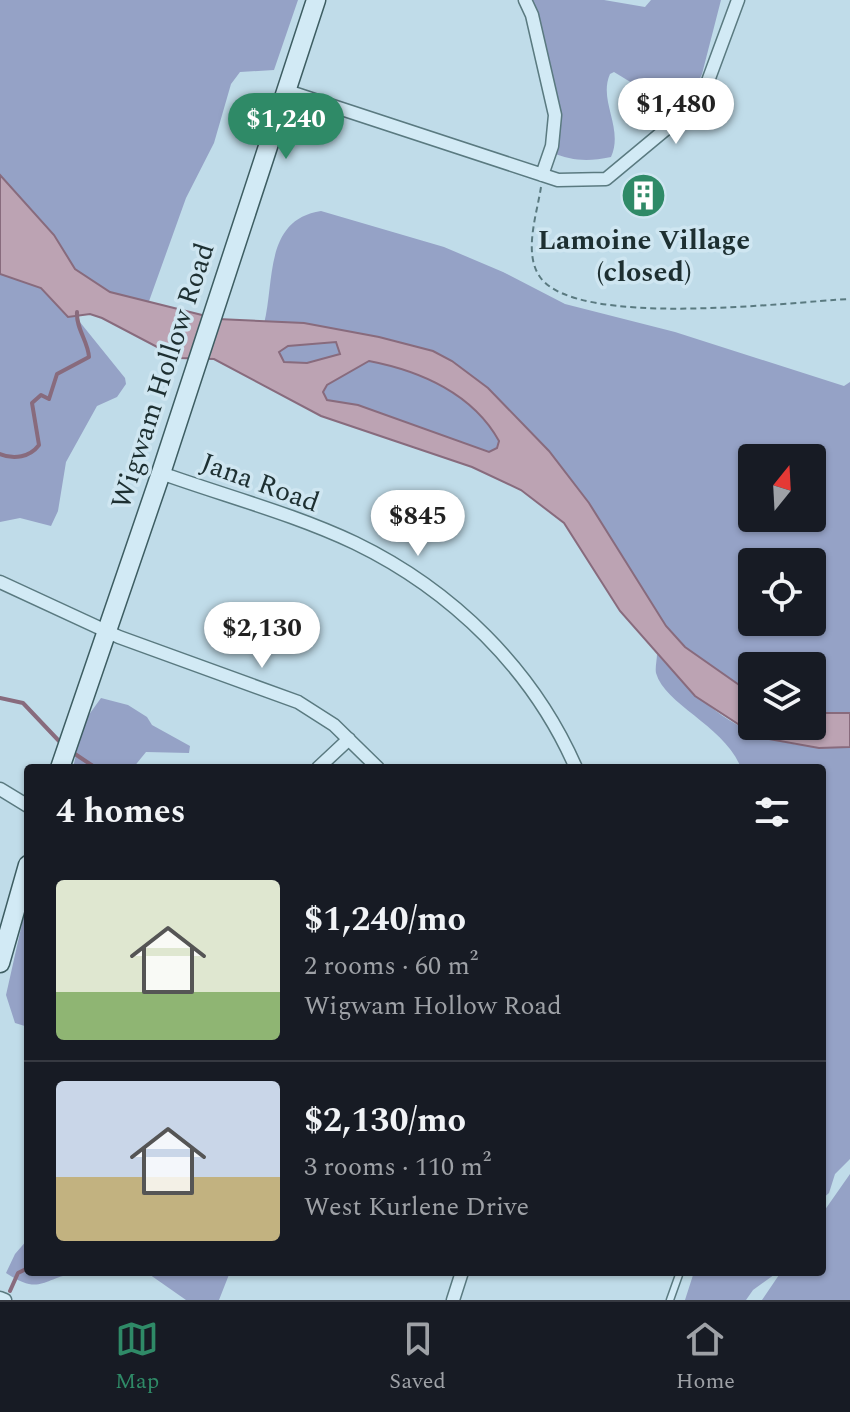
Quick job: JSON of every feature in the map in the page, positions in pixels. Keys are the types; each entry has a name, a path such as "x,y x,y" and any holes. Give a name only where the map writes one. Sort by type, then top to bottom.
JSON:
{"street":[{"name":"Wigwam Hollow Road","path":"61,764 161,473 316,0"},
{"path":"525,0 532,15 555,115 552,146 542,175"},
{"path":"287,91 542,175 574,182 606,179 695,107 706,91 738,0"},
{"name":"Jana Road","path":"161,473 352,541 422,581 477,627 522,677 557,730 574,764"},
{"path":"0,582 107,630 298,702 349,739 374,764"},
{"path":"322,764 349,739"},
{"path":"0,789 24,804"},
{"path":"0,963 24,879"},
{"path":"453,1300 461,1276"}],"lane":[{"path":"670,1300 679,1276"}],"path":[{"path":"542,175 531,257 539,276 552,290 576,298 645,310 850,299"}],"shaded area":[{"path":"0,0 298,0 274,70 240,72 231,84 214,143 186,198 148,304 110,292 75,269 54,235 0,175"},
{"path":"525,0 604,0 645,7 651,0 721,0 702,74 695,89 637,86 614,72 610,74 607,94 614,146 611,157 587,160 550,152 555,131"},
{"path":"0,175 54,235 75,269 110,292 218,319 304,323 379,337 433,351 452,361 488,388 549,451 589,503 666,626 685,647 738,684 738,724 695,696 620,611 564,523 521,490 472,467 321,416 214,359 178,358 102,318 90,314 68,317 41,288 0,274","holes":["336,342 340,354 307,363 284,362 279,352 288,346","369,361 426,378 460,398 488,424 499,441 497,448 489,452 358,405 327,400 323,392 327,385"]},
{"path":"321,211 444,247 503,272 565,304 675,332 844,386 850,382 850,713 826,713 826,652 738,652 738,684 685,647 666,626 589,503 549,451 488,388 452,361 264,324 275,254 290,226 303,217"},
{"path":"0,274 41,288 68,317 75,316 125,378 126,384 117,397 97,406 66,462 58,511 51,526 20,518 0,522"},
{"path":"336,342 340,354 307,363 284,362 278,352 288,346"},
{"path":"369,361 408,371 444,387 489,424 500,441 498,448 489,452 358,405 327,400 323,392 327,385"},
{"path":"657,654 699,697 738,725 738,740 850,747 850,1159 835,1174 826,1196 826,764 739,764 722,740 662,685 656,673"},
{"path":"101,698 128,705 147,717 152,725 190,746 189,753 146,752 136,764 74,764 83,723"},
{"path":"826,713 850,713 850,747 819,748 775,740 826,740"},
{"path":"24,915 24,1026 15,1023 6,995"},
{"path":"850,1174 850,1300 762,1300 778,1276 826,1276 826,1208"},
{"path":"24,1244 24,1276 63,1276 34,1285 17,1280 6,1273"},
{"path":"152,1276 228,1276 219,1300 186,1300"},
{"path":"693,1276 772,1276 753,1290 746,1300 685,1300"}],"waterway":[{"path":"0,454 21,456 39,445 32,403 41,395 49,399 57,374 89,357 77,312"},
{"path":"0,698 23,703 59,741"},
{"path":"75,754 90,764"},
{"path":"10,1291 18,1273 24,1270"}],"place":[{"name":"Lamoine Village (closed)","path":"644,195"}]}
